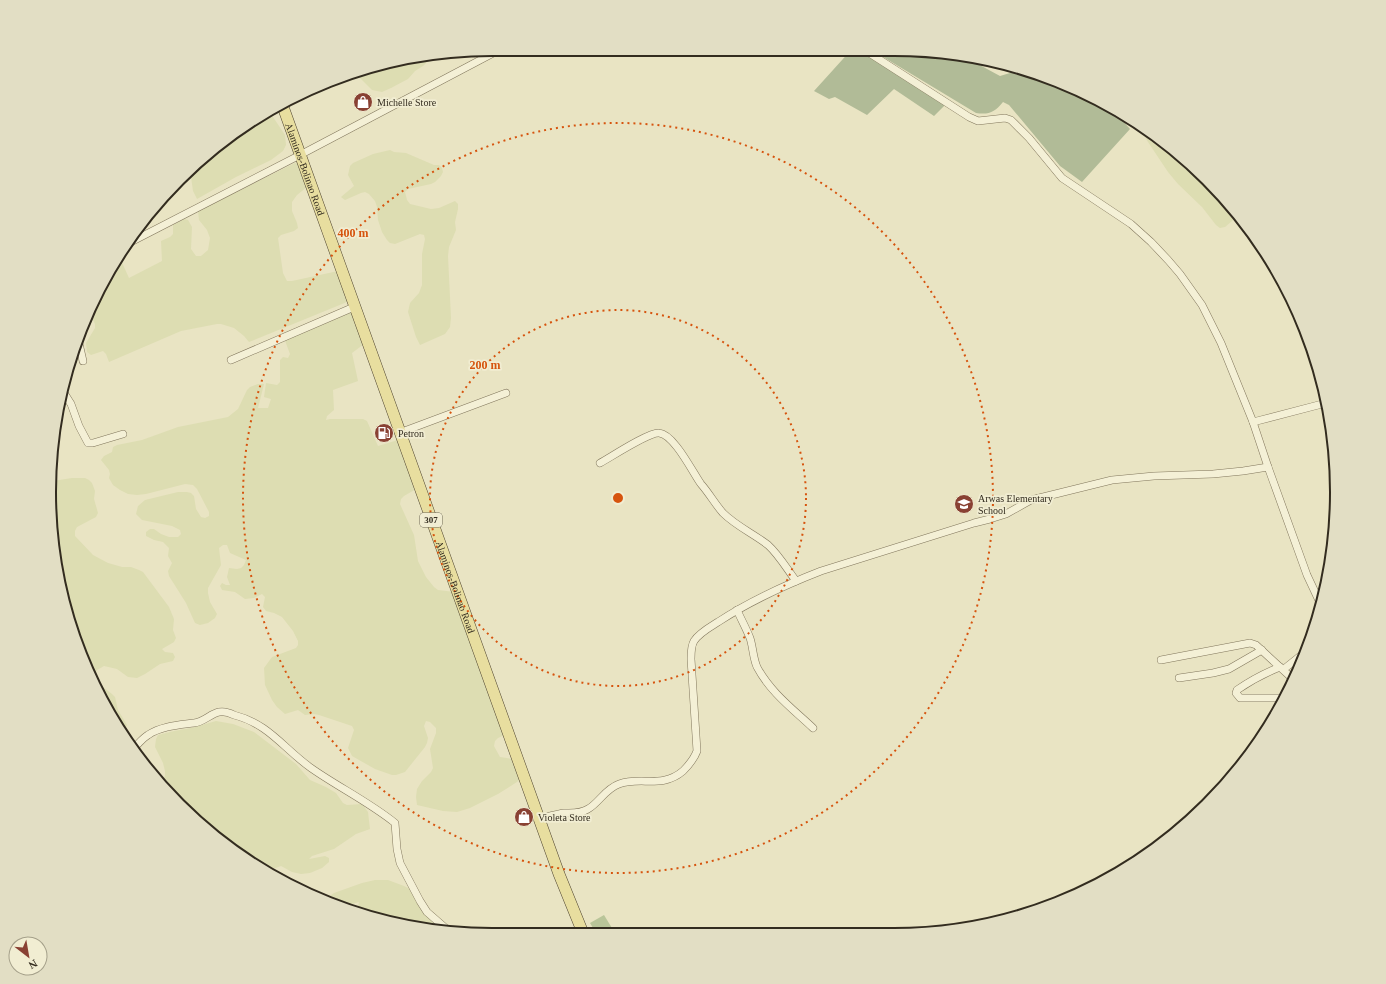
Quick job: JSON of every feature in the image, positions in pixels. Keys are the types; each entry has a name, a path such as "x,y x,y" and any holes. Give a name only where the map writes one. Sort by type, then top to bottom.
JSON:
{"main road":[{"name":"Alaminos-Bolinao Road","path":"284,109 399,433 540,818 559,874 581,928"}],"street":[{"path":"137,239 487,56"},
{"path":"874,56 969,116 978,120 1005,118 1011,120 1029,138 1062,178 1131,224 1168,260 1202,305 1221,343 1253,422 1307,575 1317,597"},
{"path":"231,360 354,306"},
{"path":"80,349 83,361"},
{"path":"399,433 506,393"},
{"path":"67,396 79,426 88,443 93,443 122,434"},
{"path":"1253,422 1321,404"},
{"path":"600,463 630,445 651,435 659,433 665,435 680,450 699,480 724,514 777,554 796,581"},
{"path":"540,818 563,813 578,813 588,809 610,789 621,783 660,782 673,778 686,768 694,760 697,751 691,659 691,651 694,641 711,626 737,610 796,581 821,571 1006,514 1031,500 1069,490 1112,480 1154,476 1213,474 1268,467"},
{"path":"737,610 750,638 756,666 769,685 813,728"},
{"path":"1161,660 1250,643 1256,645 1289,675"},
{"path":"1178,678 1214,673 1229,669 1262,650"},
{"path":"1278,698 1240,698 1236,693 1236,690 1269,672 1282,668 1297,658"},
{"path":"137,745 147,735 154,732 182,723 198,722 220,712 241,716 258,724 275,736 292,753 310,767 395,823 397,849 400,863 420,901 428,912 442,925"}],"green space":[{"path":"846,56 870,56 947,103 934,116 894,89 867,115 835,97 829,99 814,91"},
{"path":"882,56 923,57 977,64 1000,76 1011,72 1061,89 1087,101 1123,121 1130,129 1082,182 1060,166 1009,105 1003,102 991,112 985,114 976,113"},
{"path":"426,61 408,79 391,88 382,92 372,90 359,77 407,64"},
{"path":"272,115 285,135 286,145 283,151 271,160 236,177 197,199 193,191 191,177 227,146"},
{"path":"1144,135 1181,164 1202,184 1234,219 1225,227 1220,228 1216,225 1202,207 1168,172"},
{"path":"390,150 394,152 406,153 434,165 439,165 442,168 443,172 441,176 435,182 408,189 405,192 407,200 410,204 431,209 439,208 455,201 458,204 455,222 456,230 449,247 448,256 451,318 450,327 445,334 420,345 408,312 410,303 419,293 422,285 422,254 425,239 424,235 420,234 395,244 390,243 382,232 378,220 375,201 369,194 365,192 361,193 345,200 341,197 354,186 348,175 350,166 353,163 373,154"},
{"path":"299,161 307,187 297,195 292,202 292,211 298,228 294,231 281,235 278,238 283,273 287,281 292,281 338,271 347,302 249,342 234,328 217,324 181,331 109,362 103,351 91,355 87,352 86,343 95,328 95,324 92,319 122,262 129,278 162,261 161,241 170,237 173,234 173,225 184,219 188,220 192,227 191,249 196,256 201,256 208,250 210,238 207,230 199,220 198,211"},
{"path":"353,308 364,344 352,353 358,381 333,390 334,410 327,416 326,420 363,419 367,421 378,446 398,440 416,489 404,496 401,499 400,504 414,535 418,561 426,577 434,587 438,590 455,592 507,734 498,738 495,741 494,746 500,757 513,759 520,779 498,794 470,808 457,812 443,811 417,805 417,789 433,768 430,749 436,733 436,728 430,722 426,721 424,726 428,738 425,747 405,772 392,775 375,769 352,756 348,748 354,730 352,726 319,715 305,715 298,710 285,714 277,707 265,685 264,668 272,657 296,648 298,641 293,631 282,617 266,611 263,607 265,597 262,594 254,598 245,599 235,592 222,590 220,586 222,583 230,585 227,577 229,568 241,568 246,560 230,553 227,545 223,545 219,548 221,565 208,588 210,602 217,614 215,618 208,623 200,625 195,623 186,603 169,576 168,571 172,563 168,556 169,548 163,542 146,536 146,532 150,529 154,529 169,537 178,537 181,534 180,530 172,526 142,520 136,514 138,506 145,500 178,492 187,492 194,496 196,509 201,517 205,518 209,516 209,512 197,489 193,485 185,484 146,494 128,494 113,485 109,478 109,470 101,460 104,456 112,452 113,447 117,445 142,440 178,427 228,417 238,409 247,390 258,384 264,384 258,408 268,408 271,399 264,397 266,383 277,385 280,382 280,360 283,357 288,358 290,354 284,338"},
{"path":"85,478 92,483 95,491 94,499 98,513 96,517 77,527 75,536 93,555 108,563 122,567 131,567 143,572 169,607 174,619 173,630 176,638 174,642 162,649 165,652 173,653 175,657 173,661 160,664 137,678 128,677 117,669 104,666 97,670 96,673 79,632 64,577 57,521 56,480"},
{"path":"102,686 115,697 118,710 127,725 125,728"},
{"path":"216,721 233,724 254,732 296,764 310,780 336,793 343,803 347,805 362,804 368,812 370,829 356,834 334,849 312,856 309,859 325,856 329,858 329,862 322,868 310,873 301,874 292,872 281,866 272,869 250,855 205,820 163,778 165,771 163,763 155,747 158,735"},
{"path":"375,880 388,880 412,890 442,925 407,920 379,913 357,906 359,902 351,904 329,896 334,893"},
{"path":"604,915 612,928 593,928 590,923"}],"place":[{"name":"Michelle Store","path":"363,102"},
{"name":"Petron","path":"384,433"},
{"name":"Arwas Elementary School","path":"964,504"},
{"name":"Violeta Store","path":"524,817"}]}
